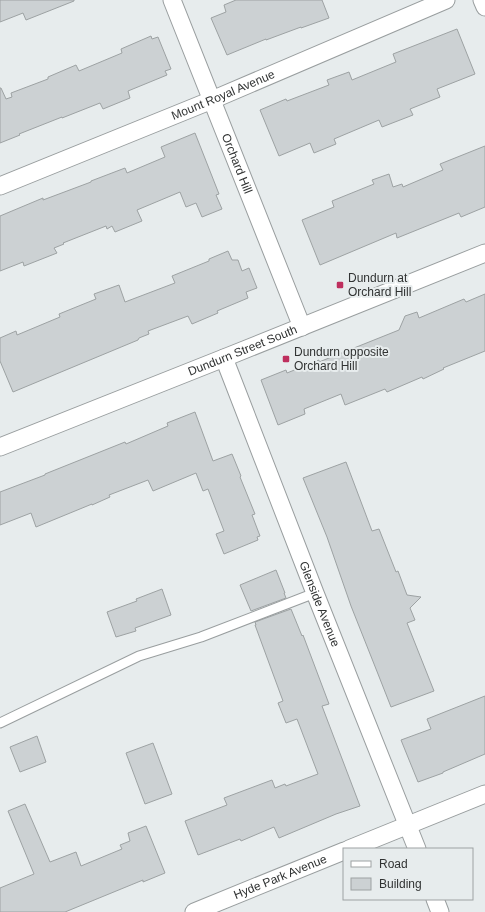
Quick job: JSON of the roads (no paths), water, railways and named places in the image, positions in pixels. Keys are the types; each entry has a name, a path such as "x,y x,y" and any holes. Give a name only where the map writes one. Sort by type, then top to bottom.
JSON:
{"street":[{"name":"Orchard Hill","path":"172,0 302,327"},
{"name":"Mount Royal Avenue","path":"0,186 212,100 446,0"},
{"path":"482,0 485,7"},
{"name":"Dundurn Street South","path":"0,447 485,253"},
{"name":"Glenside Avenue","path":"224,358 315,593 417,848"},
{"path":"351,848 485,794"},
{"name":"Hyde Park Avenue","path":"194,912 343,851"},
{"path":"435,900 440,912"}],"lane":[{"path":"0,723 139,656 201,637 315,593"}],"place":[{"name":"Dundurn at Orchard Hill","path":"340,285"},
{"name":"Dundurn opposite Orchard Hill","path":"286,359"}]}
